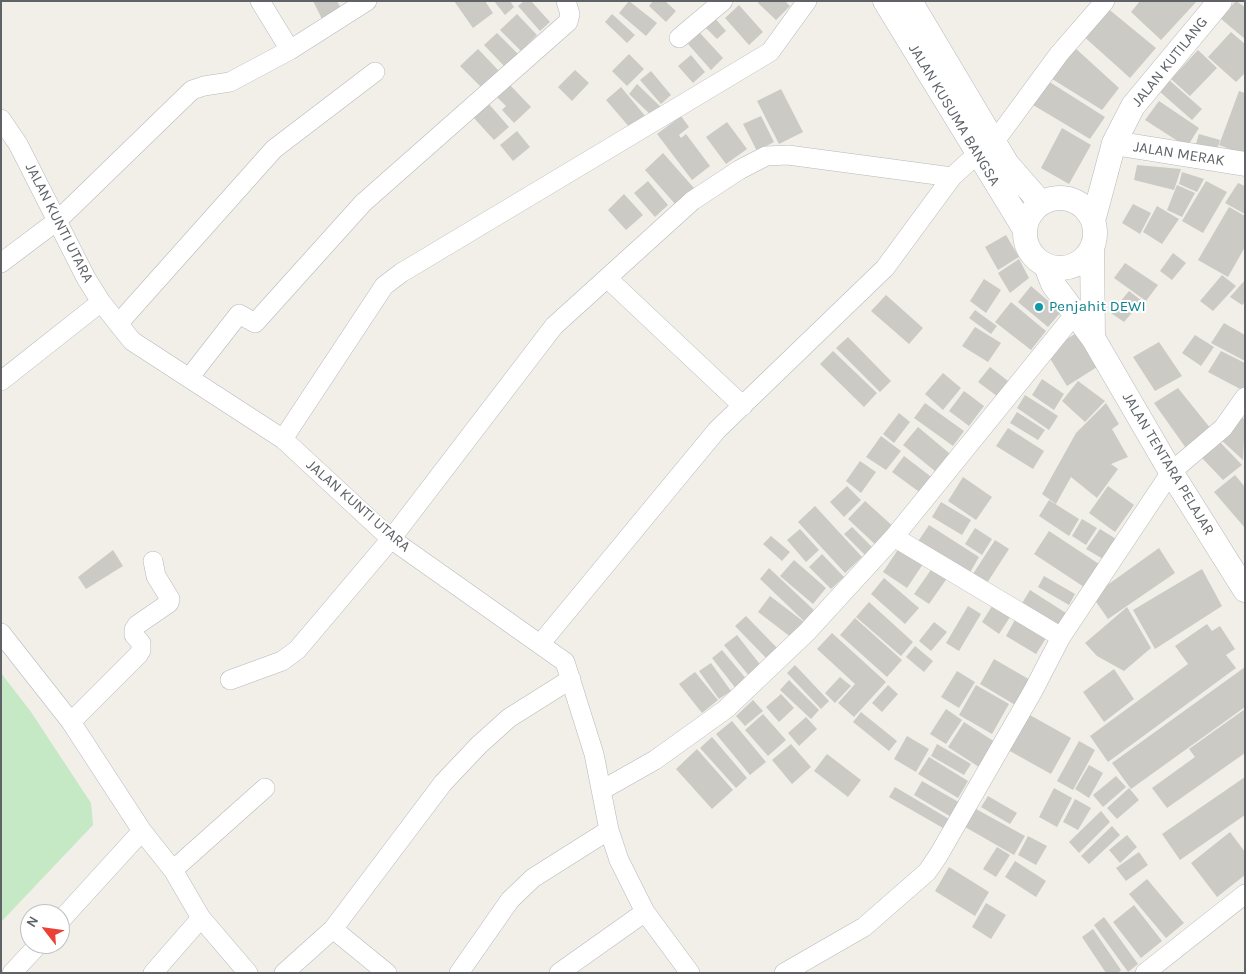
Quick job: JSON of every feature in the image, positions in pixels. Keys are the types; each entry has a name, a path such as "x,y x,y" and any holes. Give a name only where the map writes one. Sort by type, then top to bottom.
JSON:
{"street":[{"path":"260,1 290,50"},
{"path":"1,263 58,220 192,90 230,82 290,50 367,1"},
{"path":"189,378 239,314 255,323 363,203 568,22 570,14 566,1"},
{"path":"679,38 723,1"},
{"path":"283,439 384,286 402,273 770,52 807,1"},
{"name":"JALAN KUSUMA BANGSA","path":"885,1 927,51 986,148 1024,228"},
{"name":"JALAN KUSUMA BANGSA","path":"910,1 927,51"},
{"path":"541,643 716,430 744,406 885,268 952,177 986,148 1059,54 1105,1"},
{"name":"JALAN KUTILANG","path":"1074,200 1112,150 1133,106 1220,1"},
{"path":"118,324 274,149 375,72"},
{"name":"JALAN KUNTI UTARA","path":"1,119 18,144 86,278 118,324 142,349 283,439 391,539 541,643 565,662 594,754 609,830 619,860 645,912 690,973"},
{"name":"JALAN KUSUMA BANGSA","path":"986,148 1007,164 1041,203"},
{"path":"1093,222 1083,206 1074,200 1063,197 1051,198 1033,210 1024,228 1024,240 1036,260 1046,266 1068,268 1086,256 1092,247 1095,236 1093,222 1112,150"},
{"name":"JALAN MERAK","path":"1112,150 1245,164"},
{"path":"230,680 282,661 297,650 391,539 554,326 692,201 738,170 766,156 788,155 952,177"},
{"name":"JALAN TENTARA PELAJAR","path":"1092,247 1093,338"},
{"name":"JALAN TENTARA PELAJAR","path":"1046,266 1053,284 1074,315 1093,338 1172,472 1245,590"},
{"path":"607,278 744,406"},
{"path":"1,381 101,302"},
{"path":"602,790 655,760 726,709 807,632 894,537 1074,315"},
{"path":"784,973 864,927 927,872 1023,707 1061,637 1172,472 1223,428 1245,397"},
{"path":"894,537 1061,637"},
{"path":"72,722 138,655 141,650 141,642 134,635 137,625 169,604 170,599 156,576 153,562"},
{"path":"1,633 72,722 142,831 173,870 201,918 248,973"},
{"path":"284,973 333,930 444,783 479,745 509,718 571,679"},
{"path":"173,870 265,788"},
{"path":"459,973 510,900 533,878 609,830"},
{"path":"70,910 142,831"},
{"path":"1145,973 1245,894"},
{"path":"560,973 645,912"},
{"path":"153,973 201,918"},
{"path":"333,930 387,973"},
{"path":"12,973 30,954"}],"green space":[{"path":"1,673 31,712 91,803 93,825 1,922"}],"building":[{"path":"313,1 337,1 343,12 323,21"},
{"path":"454,1 485,1 493,13 473,28"},
{"path":"494,1 510,1 514,7 505,15"},
{"path":"524,1 531,1 550,22 540,31 518,6"},
{"path":"629,1 657,23 646,36 619,13"},
{"path":"653,1 665,1 676,11 666,22 649,6"},
{"path":"759,1 785,1 790,6 776,20 758,3"},
{"path":"1140,1 1197,1 1161,40 1131,12"},
{"path":"1236,1 1245,7 1245,39 1220,18"},
{"path":"739,5 763,32 749,45 725,18"},
{"path":"1106,7 1156,48 1130,78 1081,34"},
{"path":"517,14 537,35 521,51 500,30"},
{"path":"612,14 635,35 627,43 605,22"},
{"path":"714,17 726,31 717,39 704,26"},
{"path":"1231,32 1245,44 1245,73 1236,82 1208,57"},
{"path":"497,33 518,54 505,67 484,45"},
{"path":"700,33 723,58 711,70 688,44"},
{"path":"1073,46 1119,88 1102,110 1049,77"},
{"path":"478,49 499,71 482,88 460,66"},
{"path":"1198,50 1217,68 1190,96 1171,79"},
{"path":"629,54 644,69 627,86 612,71"},
{"path":"691,55 705,72 693,83 678,66"},
{"path":"575,70 589,83 572,101 558,87"},
{"path":"651,71 671,95 661,104 640,80"},
{"path":"1169,80 1202,109 1192,120 1159,91"},
{"path":"1048,81 1105,117 1090,139 1033,105"},
{"path":"637,84 662,108 653,117 629,94"},
{"path":"510,85 531,107 514,123 502,110 506,106 497,97"},
{"path":"621,87 646,117 631,129 606,100"},
{"path":"781,89 803,132 779,144 757,101"},
{"path":"1239,91 1245,93 1245,155 1219,145"},
{"path":"1159,101 1199,128 1187,147 1145,120"},
{"path":"488,103 509,127 494,140 473,117"},
{"path":"681,116 689,127 679,135 681,138 686,134 710,166 692,180 657,134"},
{"path":"761,116 774,142 757,151 743,124"},
{"path":"727,122 747,149 726,164 706,137"},
{"path":"1062,128 1091,145 1069,184 1041,168"},
{"path":"517,131 530,147 513,161 500,145"},
{"path":"1199,134 1220,140 1216,153 1195,147"},
{"path":"663,153 694,188 676,205 645,170"},
{"path":"1137,165 1181,169 1174,190 1134,180"},
{"path":"1182,172 1204,179 1197,192 1179,184"},
{"path":"648,181 668,205 655,217 634,193"},
{"path":"1206,181 1227,192 1203,233 1182,221"},
{"path":"1238,183 1245,186 1245,214 1225,203"},
{"path":"1177,185 1195,193 1182,217 1167,210"},
{"path":"624,194 643,215 626,230 608,210"},
{"path":"1133,204 1151,213 1140,234 1122,223"},
{"path":"1157,206 1179,219 1162,244 1143,232"},
{"path":"1229,207 1245,216 1245,247 1228,277 1198,260"},
{"path":"1006,235 1019,257 998,270 985,247"},
{"path":"1173,253 1186,263 1172,280 1160,271"},
{"path":"1019,259 1029,278 1010,293 998,273"},
{"path":"1125,263 1158,285 1146,301 1114,278"},
{"path":"1222,275 1236,286 1213,311 1200,301"},
{"path":"984,279 1001,290 986,313 970,301"},
{"path":"1245,280 1245,302 1242,305 1230,297"},
{"name":"Penjahit DEWI","path":"1031,286 1061,312 1048,327 1018,302"},
{"path":"1129,291 1142,301 1124,322 1111,313"},
{"path":"886,295 923,328 909,344 871,311"},
{"path":"1011,302 1046,331 1031,350 995,322"},
{"path":"975,310 997,326 991,334 969,318"},
{"path":"1224,323 1245,335 1245,361 1211,343"},
{"path":"975,327 1001,343 988,362 962,346"},
{"path":"1078,332 1097,367 1067,386 1046,352"},
{"path":"1195,335 1214,347 1201,366 1182,353"},
{"path":"848,337 891,381 880,392 836,348"},
{"path":"1159,342 1182,376 1155,391 1133,357"},
{"path":"833,351 877,393 864,407 820,364"},
{"path":"1221,351 1245,363 1244,391 1208,372"},
{"path":"990,367 1012,384 1001,399 978,382"},
{"path":"943,373 961,388 943,410 925,394"},
{"path":"1042,379 1064,394 1054,410 1032,395"},
{"path":"1078,381 1105,401 1085,422 1062,401"},
{"path":"1178,388 1211,429 1188,451 1154,403"},
{"path":"964,391 984,406 969,426 949,411"},
{"path":"1025,395 1058,416 1049,430 1017,408"},
{"path":"925,403 964,431 953,446 914,418"},
{"path":"1106,403 1119,424 1112,429 1128,457 1111,464 1118,469 1097,498 1071,477 1056,504 1042,494 1076,433"},
{"path":"1017,412 1045,430 1038,440 1010,423"},
{"path":"899,413 910,422 894,443 883,434"},
{"path":"1242,417 1245,420 1243,460 1220,439"},
{"path":"918,427 955,458 941,476 903,445"},
{"path":"1008,428 1044,451 1033,469 996,446"},
{"path":"881,436 901,451 886,470 866,457"},
{"path":"1218,440 1242,465 1223,480 1201,457"},
{"path":"904,456 934,479 922,494 892,472"},
{"path":"860,461 876,472 861,493 846,481"},
{"path":"1235,475 1245,487 1245,528 1214,492"},
{"path":"963,477 992,497 976,520 948,501"},
{"path":"847,486 861,500 844,517 830,502"},
{"path":"1108,486 1134,505 1115,532 1089,513"},
{"path":"1049,500 1079,519 1069,536 1039,516"},
{"path":"865,501 896,529 879,548 848,519"},
{"path":"941,502 971,520 962,535 932,517"},
{"path":"815,506 862,557 845,573 798,522"},
{"path":"1082,519 1097,528 1086,545 1072,536"},
{"path":"929,525 979,557 968,576 917,543"},
{"path":"852,527 875,550 867,557 844,534"},
{"path":"975,528 992,539 982,555 965,544"},
{"path":"800,529 819,550 806,562 787,540"},
{"path":"1100,529 1116,539 1103,559 1086,549"},
{"path":"1049,531 1099,564 1084,587 1034,554"},
{"path":"771,536 790,552 782,561 763,544"},
{"path":"995,540 1009,549 987,583 973,574"},
{"path":"901,545 925,561 907,588 883,572"},
{"path":"1159,548 1175,573 1108,619 1092,596"},
{"path":"113,550 123,566 86,589 78,577"},
{"path":"822,554 844,577 831,589 809,567"},
{"path":"794,560 826,588 813,604 780,576"},
{"path":"935,564 950,574 929,604 914,594"},
{"path":"769,568 816,612 806,623 760,579"},
{"path":"1202,569 1222,606 1155,649 1133,610"},
{"path":"1044,576 1075,594 1069,605 1038,587"},
{"path":"884,578 919,608 905,624 871,594"},
{"path":"1030,590 1066,613 1056,628 1021,605"},
{"path":"770,596 804,622 792,638 758,612"},
{"path":"869,602 913,642 901,656 856,617"},
{"path":"994,603 1012,614 999,634 982,622"},
{"path":"968,606 981,614 959,651 946,643"},
{"path":"1127,607 1151,648 1124,671 1097,656 1085,643"},
{"path":"746,616 781,652 770,662 735,626"},
{"path":"1017,616 1048,635 1036,654 1006,636"},
{"path":"855,618 902,660 887,677 840,635"},
{"path":"934,622 947,632 931,651 919,641"},
{"path":"1207,624 1212,631 1220,626 1235,649 1226,655 1236,668 1108,762 1090,736 1188,664 1175,646"},
{"path":"832,633 886,682 854,717 838,703 855,684 817,649"},
{"path":"737,635 762,667 750,677 724,645"},
{"path":"915,646 933,661 924,672 906,657"},
{"path":"722,650 748,681 737,690 712,658"},
{"path":"994,659 1032,681 1017,706 980,684"},
{"path":"711,663 731,691 719,699 699,671"},
{"path":"795,665 829,701 821,709 787,673"},
{"path":"1245,667 1245,707 1131,789 1112,763"},
{"path":"1114,669 1134,699 1104,722 1083,692"},
{"path":"957,671 975,682 959,708 941,697"},
{"path":"695,672 718,700 702,713 679,684"},
{"path":"840,677 851,686 835,703 825,693"},
{"path":"789,680 819,710 811,719 780,690"},
{"path":"888,685 898,694 882,712 872,703"},
{"path":"976,685 1009,704 992,734 959,715"},
{"path":"781,694 794,708 779,722 766,707"},
{"path":"753,700 763,711 745,726 736,716"},
{"path":"946,709 962,720 946,744 930,734"},
{"path":"1245,709 1245,753 1167,808 1152,788 1195,757 1189,749"},
{"path":"861,712 897,741 889,751 853,722"},
{"path":"763,714 786,740 768,756 745,730"},
{"path":"1028,714 1071,738 1051,774 1008,750"},
{"path":"806,717 817,729 799,746 788,733"},
{"path":"732,721 766,762 750,775 716,734"},
{"path":"964,722 995,742 979,767 948,747"},
{"path":"907,736 929,749 916,772 894,759"},
{"path":"712,737 747,778 736,788 700,748"},
{"path":"1079,741 1095,750 1073,790 1057,781"},
{"path":"791,744 811,767 792,784 772,760"},
{"path":"937,744 971,764 964,775 931,756"},
{"path":"697,749 733,790 712,809 676,769"},
{"path":"827,754 861,780 848,797 814,771"},
{"path":"929,757 968,781 958,798 918,774"},
{"path":"1089,765 1103,773 1089,798 1075,789"},
{"path":"1116,776 1126,787 1103,807 1093,795"},
{"path":"1245,777 1245,815 1180,860 1162,834"},
{"path":"922,781 962,804 953,818 914,795"},
{"path":"895,787 949,819 943,828 889,797"},
{"path":"1054,788 1072,798 1057,827 1039,817"},
{"path":"1129,788 1139,800 1117,819 1107,808"},
{"path":"988,796 1017,813 1010,824 981,807"},
{"path":"1075,799 1091,808 1078,830 1063,822"},
{"path":"976,809 1025,836 1014,855 965,827"},
{"path":"1101,811 1110,822 1079,853 1069,842"},
{"path":"1112,826 1120,835 1089,864 1081,856"},
{"path":"1230,832 1245,852 1245,875 1217,897 1191,863"},
{"path":"1127,835 1137,847 1120,863 1109,850"},
{"path":"1028,836 1047,846 1036,865 1018,855"},
{"path":"997,847 1010,855 996,877 983,869"},
{"path":"1139,852 1148,865 1126,881 1116,868"},
{"path":"1015,861 1046,881 1036,897 1005,877"},
{"path":"949,867 989,892 975,916 935,891"},
{"path":"1147,879 1184,923 1166,938 1129,894"},
{"path":"986,903 1006,915 991,939 972,927"},
{"path":"1134,905 1162,941 1141,958 1113,922"},
{"path":"1104,917 1138,964 1128,972 1094,925"},
{"path":"1093,929 1121,970 1118,973 1106,973 1082,937"}],"place":[{"name":"Penjahit DEWI","path":"1039,307"}]}
